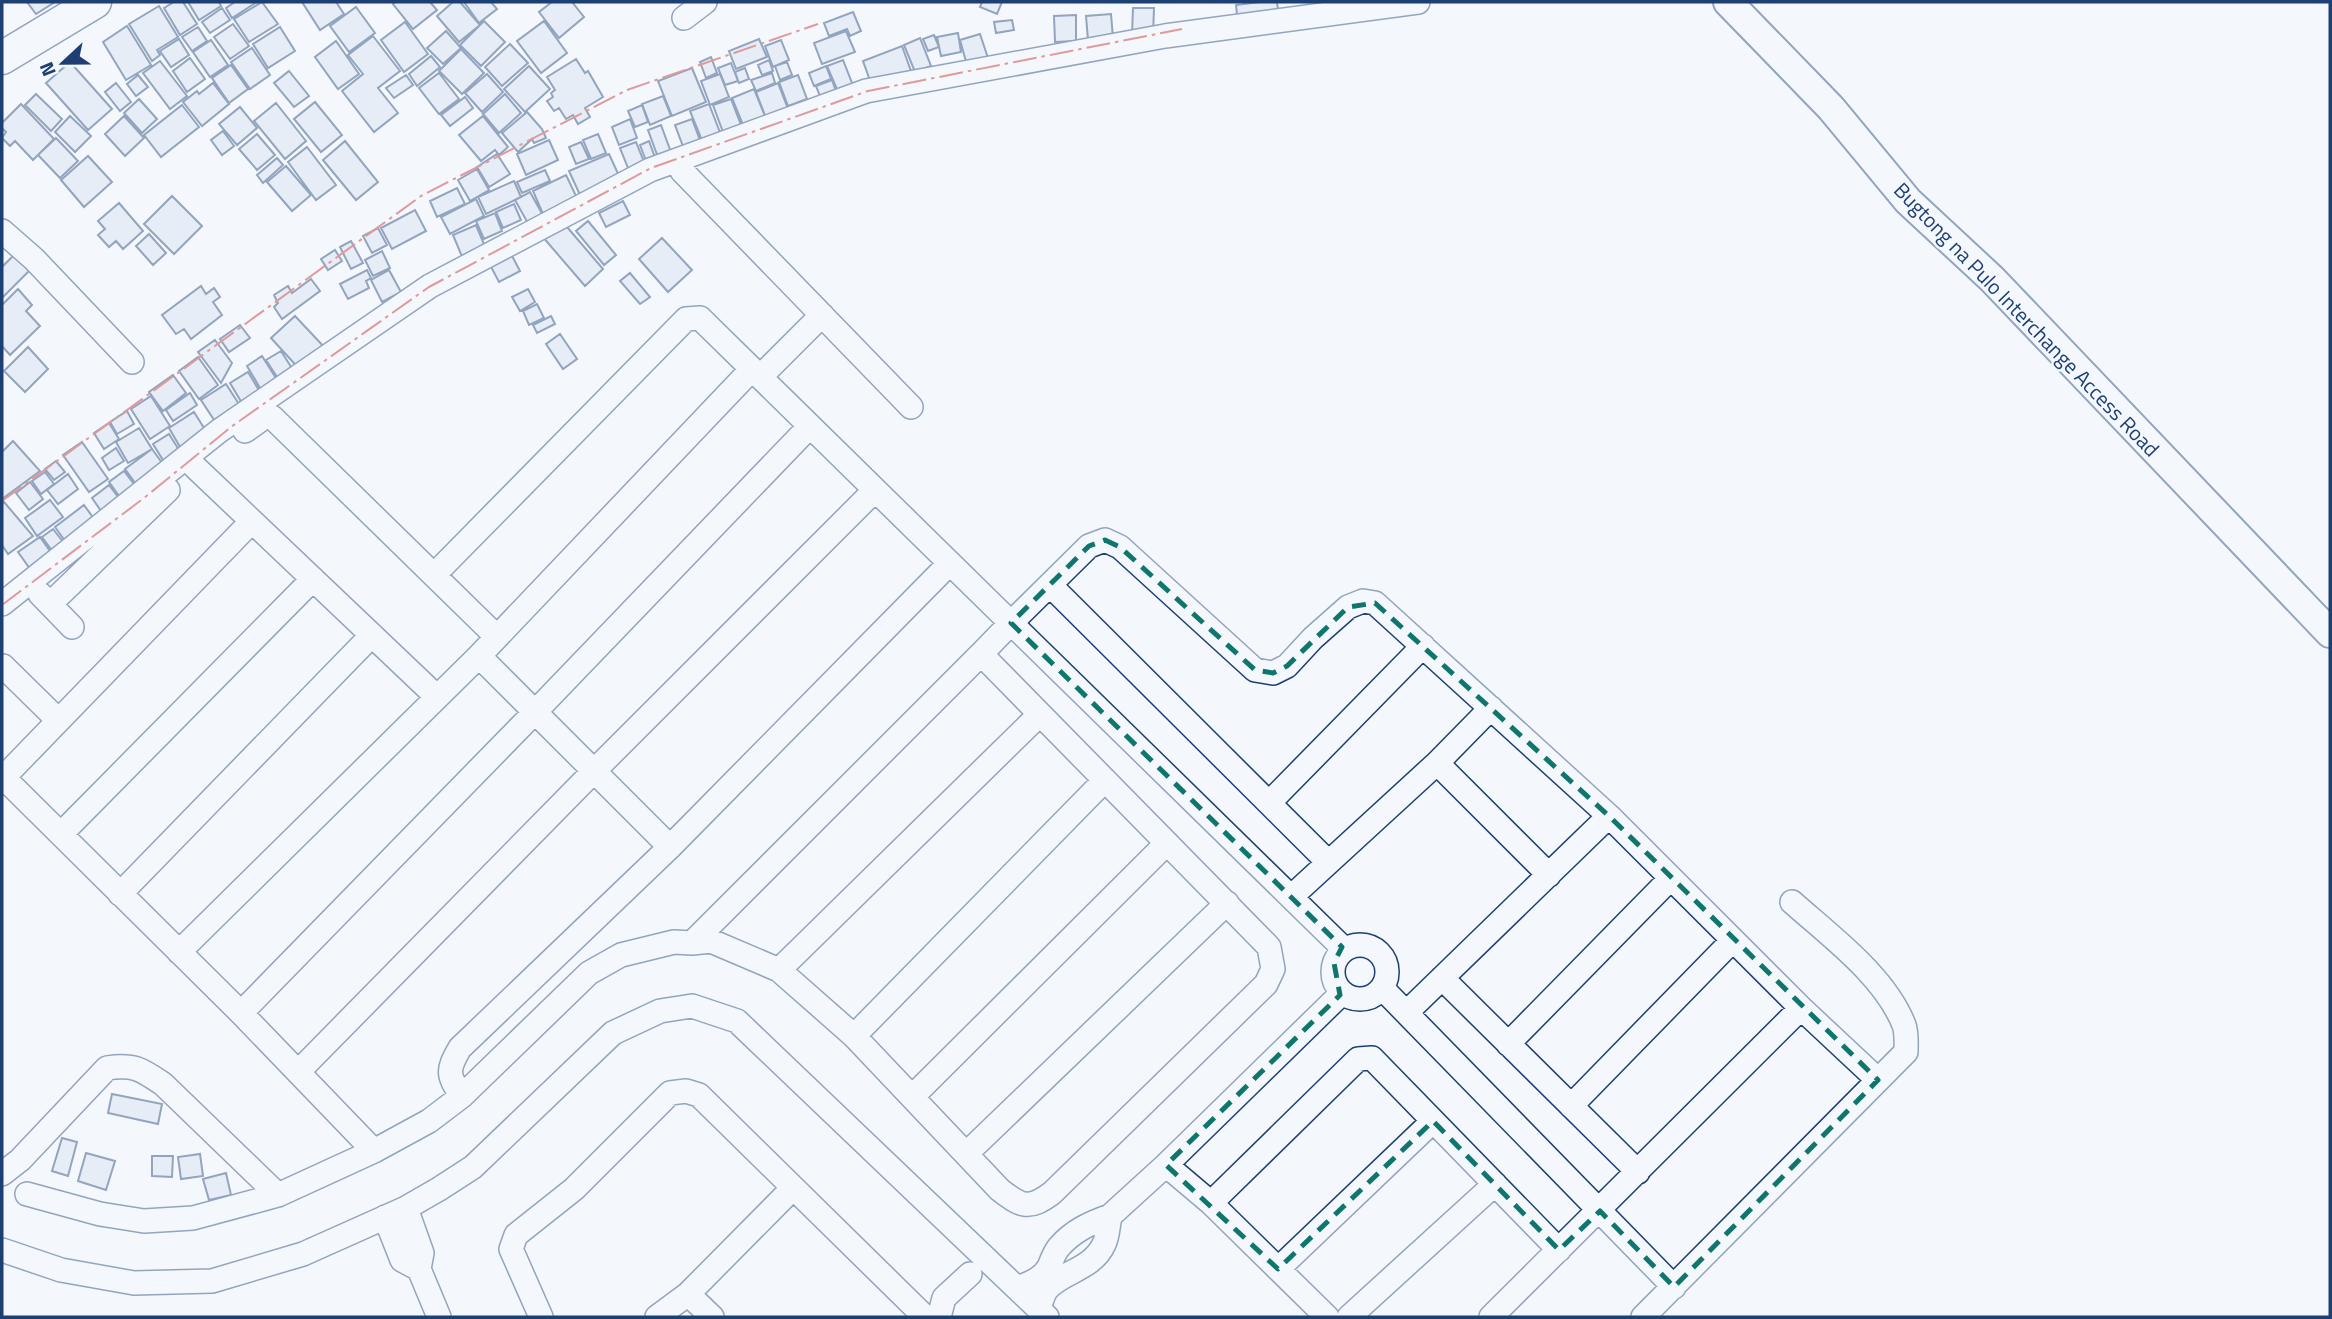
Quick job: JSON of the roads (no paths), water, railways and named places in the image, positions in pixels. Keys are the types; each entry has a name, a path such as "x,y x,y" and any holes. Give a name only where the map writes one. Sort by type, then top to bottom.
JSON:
{"highway":[{"path":"2,58 95,2"}],"main road":[{"name":"Bugtong na Pulo Interchange Access Road","path":"1728,2 1831,108 1908,201 1992,279 2330,633"}],"street":[{"path":"684,18 705,2"},
{"path":"2,604 219,431 430,286 650,170 866,91 1165,36 1418,2"},
{"path":"682,171 911,407"},
{"path":"2,231 34,259 132,362"},
{"path":"179,952 479,656 756,373 822,315"},
{"path":"435,574 686,319 700,318 1343,949"},
{"path":"72,627 43,598 195,467 266,416 272,416 497,637"},
{"path":"241,1013 536,712 810,426"},
{"path":"195,467 437,697"},
{"path":"298,1072 876,490"},
{"path":"252,521 3,777 241,1013 374,1151"},
{"path":"692,943 1089,545 1105,540 1120,547 1234,654 1255,670 1273,673 1287,666 1313,638 1349,607 1363,601 1375,603 1609,816 1801,1008 1878,1080"},
{"path":"462,1096 451,1081 450,1066 460,1048 670,847 950,563"},
{"path":"61,834 313,579"},
{"path":"1050,585 1328,862"},
{"path":"120,894 372,635"},
{"path":"1269,803 1423,646"},
{"path":"27,1194 100,1214 144,1221 193,1218 278,1195 374,1151 429,1121 462,1096 589,973 621,956 674,942 711,942 779,970 854,1036 1000,1190 1018,1203 1031,1205 1040,1202 1266,984 1273,969 1269,947 981,654"},
{"path":"479,656 670,847"},
{"path":"3,666 58,720"},
{"path":"1291,897 1437,762 1491,708"},
{"path":"779,970 1039,715"},
{"path":"1437,762 1549,875"},
{"path":"854,1036 1105,780"},
{"path":"1407,1012 1609,816"},
{"path":"912,1097 1167,843"},
{"path":"1508,1044 1671,878"},
{"path":"966,1154 1227,902"},
{"path":"1643,1317 1906,1052 1905,1027 1890,999 1868,973 1791,902"},
{"path":"1571,1106 1733,940"},
{"path":"1360,944 1376,950 1386,963 1387,972 1382,988 1375,995 1359,999 1342,993 1336,987 1332,971 1343,949 1360,944"},
{"path":"564,948 589,973"},
{"path":"1442,978 1639,1172"},
{"path":"1382,988 1674,1287"},
{"path":"1018,1288 1037,1280 1047,1271 1057,1250 1070,1236 1086,1225 1110,1216 1342,993"},
{"path":"2,1250 61,1270 134,1283 212,1280 303,1254 406,1208 473,1167 612,1033 660,1011 692,1006 737,1021 1043,1313"},
{"path":"1491,1317 1801,1008"},
{"path":"1212,1203 1358,1059 1372,1058 1559,1250"},
{"path":"2,1174 20,1160 107,1068 125,1065 141,1069 163,1084 278,1195"},
{"path":"541,1317 511,1249 516,1235 574,1189 670,1093 686,1091 699,1095 925,1317"},
{"path":"1278,1269 1433,1121"},
{"path":"1166,1165 1212,1203 1327,1317"},
{"path":"1349,1317 1495,1184"},
{"path":"657,1317 688,1294 792,1189"},
{"path":"406,1208 422,1253 419,1269 439,1317"},
{"path":"1043,1313 1046,1290 1056,1281 1077,1271 1093,1258 1104,1244 1110,1216"},
{"path":"385,1217 402,1260 419,1269"},
{"path":"939,1317 944,1298 970,1274"},
{"path":"688,1294 712,1317"}]}
